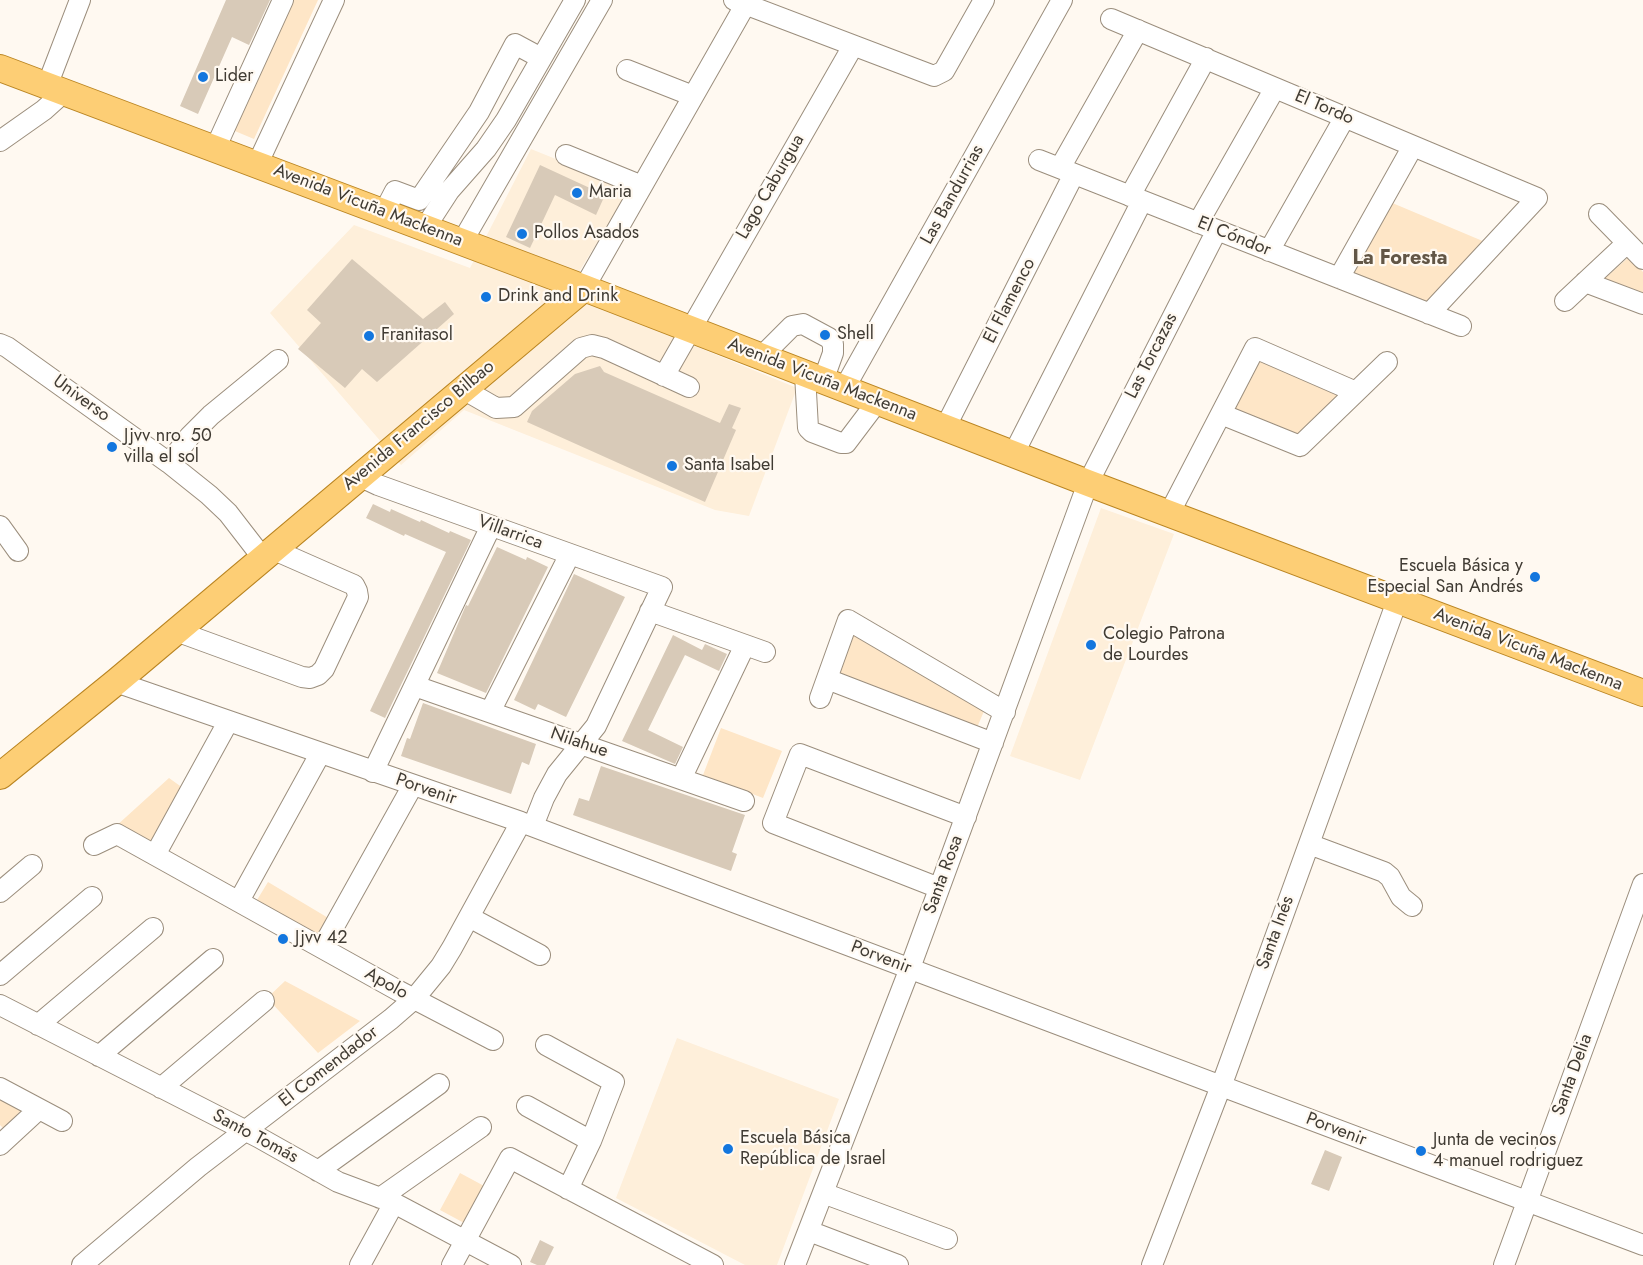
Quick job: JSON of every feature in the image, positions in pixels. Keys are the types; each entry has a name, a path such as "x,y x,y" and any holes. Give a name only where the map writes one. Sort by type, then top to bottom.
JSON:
{"main road":[{"name":"Avenida Vicuña Mackenna","path":"0,68 690,328 1088,483 1643,693"},
{"name":"Avenida Francisco Bilbao","path":"3,768 116,682 584,288"}],"street":[{"path":"0,141 44,110 55,89 80,0"},
{"path":"215,149 283,0"},
{"path":"257,165 334,0"},
{"path":"425,228 440,204 496,135 575,0"},
{"path":"462,242 602,0"},
{"path":"742,2 929,76 938,76 944,71 984,0"},
{"name":"Las Bandurrias","path":"824,381 1062,0"},
{"name":"Avenida Francisco Bilbao","path":"584,288 693,96 742,2"},
{"name":"El Tordo","path":"1111,19 1537,198 1429,314"},
{"name":"El Flamenco","path":"945,428 1067,171 1138,30"},
{"path":"384,212 395,191 419,200 479,112 515,44 541,58"},
{"name":"Lago Caburgua","path":"664,376 853,46"},
{"path":"1014,453 1206,58"},
{"path":"627,70 693,96"},
{"path":"1198,223 1275,88"},
{"path":"1269,251 1345,117"},
{"path":"1339,278 1413,146"},
{"path":"566,155 642,186"},
{"name":"El Cóndor","path":"1039,160 1461,326"},
{"path":"464,174 466,186 471,191 486,193 493,188"},
{"path":"1599,214 1643,259"},
{"name":"Las Torcazas","path":"1088,483 1217,230"},
{"path":"1564,301 1627,243"},
{"path":"1585,282 1643,304"},
{"path":"761,357 792,326 803,324 829,338 833,344 833,353 808,428 812,432 846,443 877,402"},
{"name":"Universo","path":"0,344 169,463 219,504 267,553"},
{"path":"463,389 496,408 514,407 581,348 592,345 604,348 689,387"},
{"path":"1169,514 1255,348 1356,392"},
{"path":"169,463 190,436 211,415 279,360"},
{"path":"1221,414 1300,446 1387,362"},
{"name":"Villarrica","path":"359,476 378,485 662,587"},
{"name":"Santa Rosa","path":"795,1265 910,968 1088,483"},
{"path":"0,526 18,551"},
{"path":"374,772 491,526"},
{"path":"176,631 302,677 310,678 318,675 324,669 358,597 357,591 354,585 347,582 267,553"},
{"path":"490,712 570,554"},
{"name":"El Comendador","path":"82,1265 198,1167 414,999 441,966 551,783 601,718 662,587"},
{"name":"Santa Inés","path":"1152,1265 1221,1086 1397,601"},
{"path":"650,611 765,652"},
{"path":"820,698 848,620 1005,711"},
{"path":"681,779 745,645"},
{"path":"827,679 993,743"},
{"name":"Porvenir","path":"116,682 527,824 1643,1245"},
{"name":"Nilahue","path":"415,686 744,801"},
{"path":"155,855 228,722"},
{"path":"239,901 320,754"},
{"path":"939,888 773,823 800,754 966,817"},
{"path":"322,948 413,785"},
{"name":"Apolo","path":"94,845 117,834 414,999 493,1040"},
{"path":"1309,844 1384,872 1390,877 1401,897 1412,906"},
{"path":"0,891 32,865"},
{"name":"Santa Delia","path":"1504,1265 1643,884"},
{"path":"0,975 92,897"},
{"path":"469,917 540,955"},
{"path":"38,1025 153,928"},
{"path":"99,1056 213,959"},
{"path":"161,1088 264,1001"},
{"name":"Santo Tomás","path":"0,1005 246,1131 338,1182 387,1201 511,1265"},
{"path":"546,1045 614,1082 591,1141 568,1189"},
{"path":"318,1171 439,1084"},
{"path":"0,1088 62,1120"},
{"path":"526,1106 591,1141"},
{"path":"2,1138 39,1109"},
{"path":"360,1265 387,1201 481,1127"},
{"path":"452,1265 510,1158 713,1265"},
{"path":"823,1192 947,1239"},
{"path":"809,1231 898,1265"}],"shaded area":[{"path":"288,0 318,0 254,139 230,129"},
{"path":"531,149 630,189 566,293 797,388 749,516 715,510 464,410 401,465 270,313 354,225 470,268"},
{"path":"1390,202 1485,242 1427,304 1351,273"},
{"path":"1629,257 1643,272 1643,295 1603,280"},
{"path":"1259,357 1342,391 1298,436 1233,409"},
{"name":"Colegio Patrona de Lourdes","path":"1101,508 1174,534 1080,780 1010,756"},
{"path":"851,634 987,704 976,730 837,673"},
{"path":"721,728 782,751 763,798 703,775"},
{"path":"169,778 183,788 150,852 115,827"},
{"path":"268,882 330,919 319,937 257,900"},
{"path":"285,981 360,1021 318,1053 267,998"},
{"name":"Escuela Básica República de Israel","path":"677,1038 839,1099 777,1265 745,1265 616,1198"},
{"path":"0,1096 23,1108 4,1129 0,1125"},
{"path":"460,1173 486,1187 466,1224 440,1210"}],"building":[{"name":"Lider","path":"226,0 270,0 249,45 232,37 198,114 180,106"},
{"path":"540,165 605,195 596,215 555,195 530,248 506,237"},
{"name":"Franitasol","path":"352,259 423,319 445,302 454,314 377,382 362,369 345,388 298,349 321,323 307,310"},
{"name":"Santa Isabel","path":"600,366 604,372 720,423 729,404 741,408 732,428 736,430 705,502 527,422 532,411 575,374"},
{"path":"373,504 471,540 385,718 370,711 446,552 366,518"},
{"path":"497,547 548,567 486,693 437,673 466,605 468,606"},
{"path":"574,574 625,597 566,717 538,704 535,710 514,700"},
{"path":"673,635 702,650 705,644 727,654 719,671 685,655 648,730 683,747 675,764 622,741"},
{"path":"423,703 536,744 529,765 522,762 511,794 401,756"},
{"path":"601,766 745,815 732,852 737,854 731,871 573,815 579,798 589,801"},
{"path":"1325,1150 1342,1157 1329,1191 1311,1184"},
{"path":"540,1240 554,1247 545,1265 530,1262"}],"place":[{"name":"Lider","path":"203,77"},
{"name":"Maria","path":"577,193"},
{"name":"Pollos Asados","path":"522,234"},
{"name":"Drink and Drink","path":"486,297"},
{"name":"Shell","path":"825,335"},
{"name":"Franitasol","path":"369,336"},
{"name":"Jjvv nro. 50 villa el sol","path":"112,447"},
{"name":"Santa Isabel","path":"672,466"},
{"name":"Escuela Básica y Especial San Andrés","path":"1535,577"},
{"name":"Colegio Patrona de Lourdes","path":"1091,645"},
{"name":"Jjvv 42","path":"283,939"},
{"name":"Escuela Básica República de Israel","path":"728,1149"},
{"name":"Junta de vecinos 4 manuel rodriguez","path":"1421,1151"}],"district":[{"name":"La Foresta","path":"1400,259"}]}
